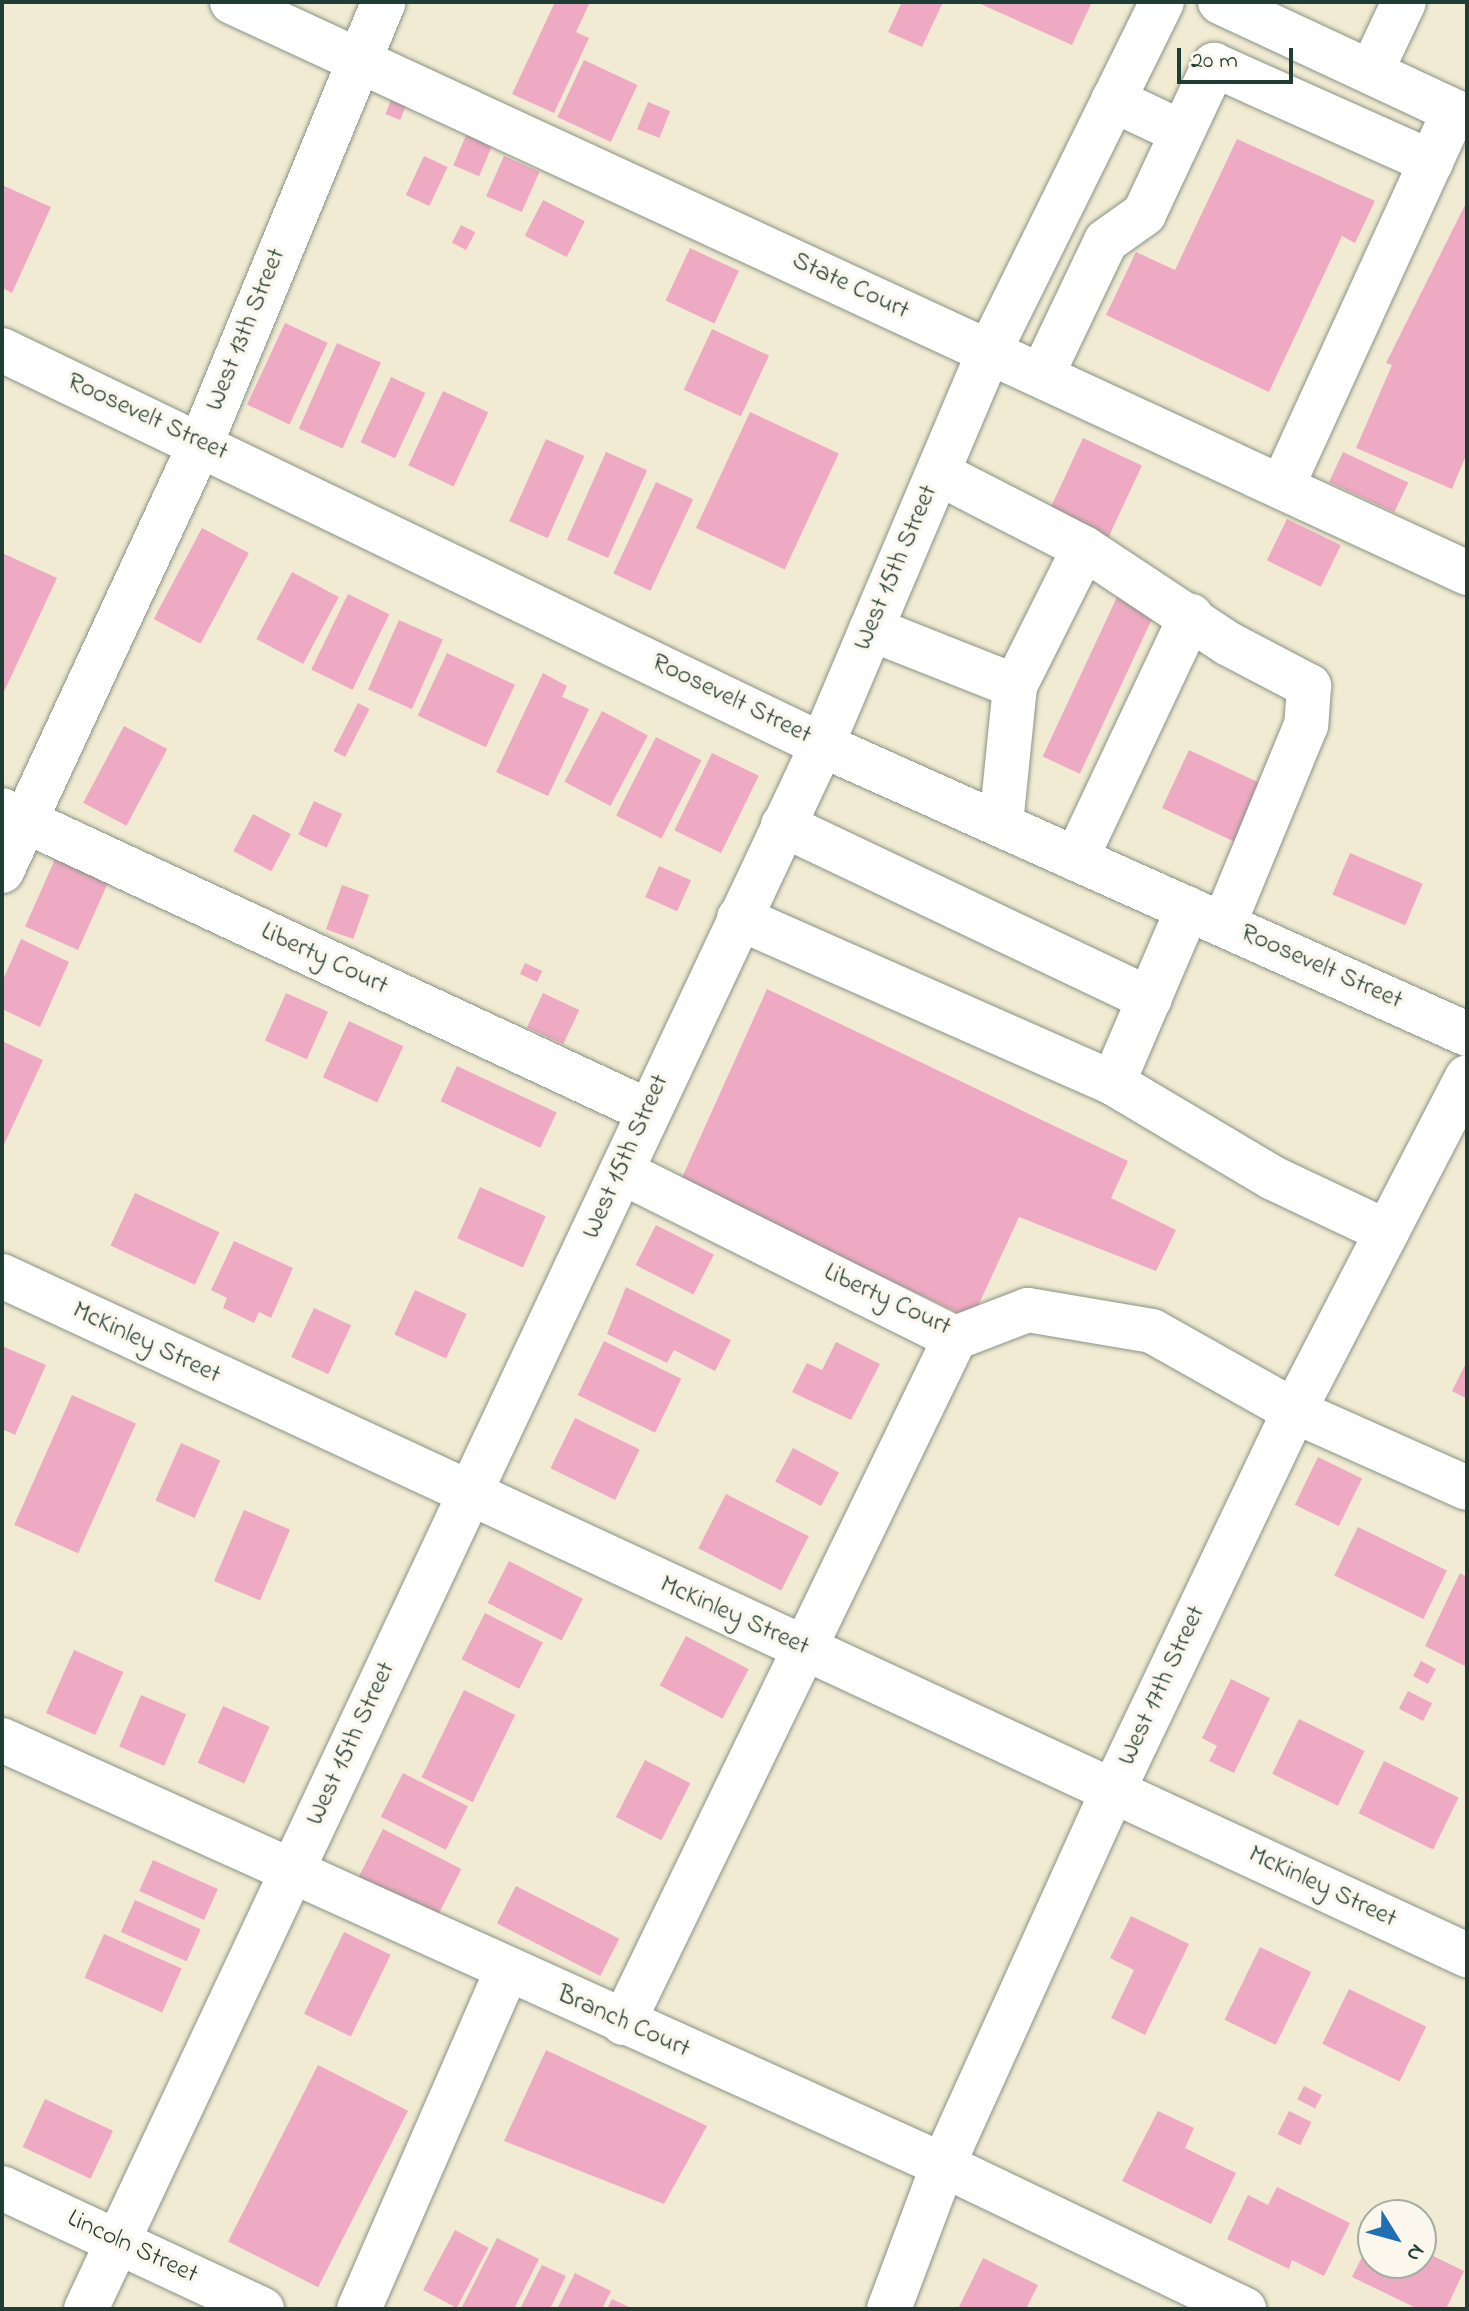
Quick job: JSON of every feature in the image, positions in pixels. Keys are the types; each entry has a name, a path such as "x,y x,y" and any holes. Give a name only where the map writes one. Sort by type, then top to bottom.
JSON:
{"street":[{"name":"State Court","path":"232,2 1467,573"},
{"name":"West 13th Street","path":"2,871 14,815 201,443 384,2"},
{"name":"West 15th Street","path":"86,2309 622,1172 646,1110 822,745 990,350 1162,2"},
{"path":"1220,2 1461,114 1431,162 1282,487"},
{"path":"1371,72 1404,2"},
{"path":"1258,84 1282,31"},
{"path":"1042,375 1100,254 1144,214 1214,65 1431,162"},
{"path":"1113,100 1181,132"},
{"path":"1047,234 1100,254"},
{"name":"Roosevelt Street","path":"2,350 201,443 822,745 1467,1034"},
{"path":"938,473 1084,548 1309,686 1306,725 1206,916 1150,999 1113,1083"},
{"path":"1001,824 1015,686 1084,548"},
{"path":"1076,859 1191,616"},
{"path":"871,629 1015,686"},
{"name":"Liberty Court","path":"14,815 646,1110"},
{"path":"783,825 1150,999"},
{"path":"739,918 1113,1083 1273,1178 1387,1232"},
{"name":"West 17th Street","path":"889,2309 943,2165 1113,1791 1294,1411 1467,1077"},
{"name":"Liberty Court","path":"622,1172 955,1338 1028,1310 1152,1331 1294,1411 1467,1488"},
{"name":"McKinley Street","path":"2,1276 470,1497 1467,1955"},
{"path":"623,2023 955,1338"},
{"name":"Branch Court","path":"2,1740 290,1875 943,2165 1244,2309"},
{"path":"359,2309 507,1971"},
{"name":"Lincoln Street","path":"2,2188 262,2309"}],"building":[{"path":"555,2 590,2 576,32 589,38 554,113 512,94"},
{"path":"902,2 943,2 922,47 888,32"},
{"path":"976,2 1092,2 1072,45"},
{"path":"584,60 637,85 611,142 557,117"},
{"path":"391,100 406,106 400,120 385,114"},
{"path":"648,102 670,111 659,138 637,129"},
{"path":"467,133 493,144 479,176 453,165"},
{"path":"1237,139 1375,201 1355,243 1342,236 1269,392 1106,315 1136,252 1175,270"},
{"path":"424,156 448,167 429,206 406,195"},
{"path":"504,156 540,172 522,212 486,196"},
{"path":"2,185 51,207 12,293 2,288"},
{"path":"543,200 585,221 567,257 525,236"},
{"path":"1467,201 1467,453 1452,489 1356,448 1392,365 1386,363"},
{"path":"461,225 475,232 466,250 452,243"},
{"path":"690,248 739,271 714,323 665,301"},
{"path":"285,323 328,343 290,424 247,405"},
{"path":"712,329 769,356 741,416 684,390"},
{"path":"337,343 381,363 343,448 299,429"},
{"path":"391,377 425,393 395,458 361,442"},
{"path":"443,391 488,412 454,486 408,465"},
{"path":"750,412 839,453 785,569 696,528"},
{"path":"1083,438 1142,465 1106,543 1047,515"},
{"path":"546,439 584,456 548,538 509,521"},
{"path":"606,452 647,470 608,558 567,540"},
{"path":"1343,452 1408,482 1394,512 1329,482"},
{"path":"656,482 693,499 650,591 613,574"},
{"path":"1287,519 1341,545 1321,587 1267,560"},
{"path":"202,528 249,553 200,644 154,619"},
{"path":"2,553 57,578 2,696"},
{"path":"292,572 339,597 303,664 256,639"},
{"path":"348,594 389,614 353,690 311,669"},
{"path":"1117,597 1154,614 1080,774 1043,757"},
{"path":"399,620 443,640 412,709 368,689"},
{"path":"447,653 515,685 486,747 418,716"},
{"path":"543,673 567,686 562,697 589,709 548,796 496,772"},
{"path":"358,703 370,709 345,757 333,751"},
{"path":"602,711 648,735 610,806 564,782"},
{"path":"124,726 167,749 126,826 83,803"},
{"path":"656,737 701,760 661,839 616,815"},
{"path":"1189,750 1264,785 1237,843 1162,808"},
{"path":"712,753 759,776 721,853 674,830"},
{"path":"314,801 342,814 326,848 298,835"},
{"path":"253,814 291,834 271,871 233,851"},
{"path":"1350,853 1423,884 1405,925 1332,894"},
{"path":"56,857 109,881 78,950 25,926"},
{"path":"659,866 691,880 677,911 645,897"},
{"path":"342,885 369,895 353,939 326,929"},
{"path":"21,939 69,962 40,1027 2,1009 2,982"},
{"path":"525,963 542,971 537,982 520,974"},
{"path":"767,989 1128,1161 1111,1198 1176,1230 1156,1271 1019,1217 972,1319 680,1182"},
{"path":"286,993 328,1012 307,1059 265,1041"},
{"path":"543,993 579,1010 563,1044 527,1027"},
{"path":"349,1021 403,1046 377,1103 323,1077"},
{"path":"2,1041 43,1060 2,1149"},
{"path":"457,1066 557,1112 540,1148 441,1101"},
{"path":"480,1187 546,1216 523,1267 457,1238"},
{"path":"135,1193 219,1232 195,1285 110,1246"},
{"path":"656,1225 714,1255 693,1295 636,1265"},
{"path":"234,1241 293,1268 271,1318 259,1312 254,1323 223,1308 227,1298 211,1290"},
{"path":"626,1287 731,1340 715,1371 674,1350 667,1363 607,1334"},
{"path":"415,1290 467,1314 446,1358 394,1334"},
{"path":"314,1308 351,1325 328,1374 291,1357"},
{"path":"604,1341 681,1379 655,1433 578,1395"},
{"path":"836,1342 880,1364 851,1420 792,1392 807,1363 822,1370"},
{"path":"2,1346 46,1365 15,1435 2,1429"},
{"path":"1467,1361 1467,1399 1452,1391"},
{"path":"72,1395 136,1423 78,1553 14,1525"},
{"path":"575,1418 640,1450 615,1500 550,1468"},
{"path":"181,1443 220,1460 195,1518 155,1501"},
{"path":"793,1448 839,1472 821,1506 775,1482"},
{"path":"1318,1457 1362,1478 1339,1526 1295,1505"},
{"path":"726,1494 809,1536 781,1591 698,1548"},
{"path":"244,1510 290,1530 260,1600 214,1581"},
{"path":"1358,1527 1447,1570 1423,1619 1334,1576"},
{"path":"509,1561 583,1599 562,1641 488,1603"},
{"path":"1460,1573 1467,1577 1467,1667 1425,1646"},
{"path":"485,1613 543,1643 519,1689 461,1659"},
{"path":"686,1636 749,1669 722,1719 660,1685"},
{"path":"74,1650 123,1672 95,1735 46,1713"},
{"path":"1421,1661 1436,1669 1428,1684 1413,1676"},
{"path":"1231,1679 1270,1698 1234,1773 1209,1761 1217,1746 1202,1738"},
{"path":"464,1690 515,1715 473,1802 421,1777"},
{"path":"1408,1691 1432,1703 1423,1721 1399,1709"},
{"path":"141,1695 186,1714 164,1766 119,1747"},
{"path":"223,1706 270,1727 244,1783 198,1763"},
{"path":"1299,1719 1365,1751 1338,1806 1272,1774"},
{"path":"645,1760 690,1783 661,1840 616,1817"},
{"path":"1384,1761 1459,1797 1433,1850 1359,1813"},
{"path":"403,1773 468,1806 446,1850 381,1817"},
{"path":"383,1829 461,1869 435,1921 357,1881"},
{"path":"153,1860 218,1889 204,1920 139,1891"},
{"path":"516,1886 619,1939 600,1976 497,1923"},
{"path":"135,1900 201,1929 187,1961 121,1932"},
{"path":"1131,1916 1189,1944 1145,2035 1111,2018 1134,1970 1110,1958"},
{"path":"344,1932 391,1955 351,2037 304,2014"},
{"path":"104,1934 182,1969 162,2012 84,1978"},
{"path":"1260,1947 1311,1972 1276,2045 1224,2020"},
{"path":"1349,1989 1426,2027 1400,2082 1322,2044"},
{"path":"546,2050 707,2126 664,2204 504,2141"},
{"path":"318,2065 408,2111 318,2287 228,2241"},
{"path":"1304,2086 1322,2095 1315,2108 1297,2099"},
{"path":"45,2099 113,2131 91,2179 23,2147"},
{"path":"1158,2111 1194,2128 1185,2148 1236,2173 1211,2224 1122,2181"},
{"path":"1289,2111 1311,2122 1300,2145 1278,2134"},
{"path":"1277,2187 1350,2223 1324,2276 1292,2260 1289,2269 1227,2239 1248,2195 1268,2205"},
{"path":"455,2230 489,2248 457,2308 423,2290"},
{"path":"497,2238 539,2259 514,2309 461,2309"},
{"path":"983,2258 1038,2285 1026,2309 958,2309"},
{"path":"1437,2258 1464,2271 1446,2309 1418,2309 1352,2277 1357,2267 1357,2279 1437,2279"},
{"path":"542,2265 566,2276 550,2309 520,2309"},
{"path":"575,2273 611,2291 602,2309 557,2309"},
{"path":"612,2299 633,2309 607,2309"}]}
